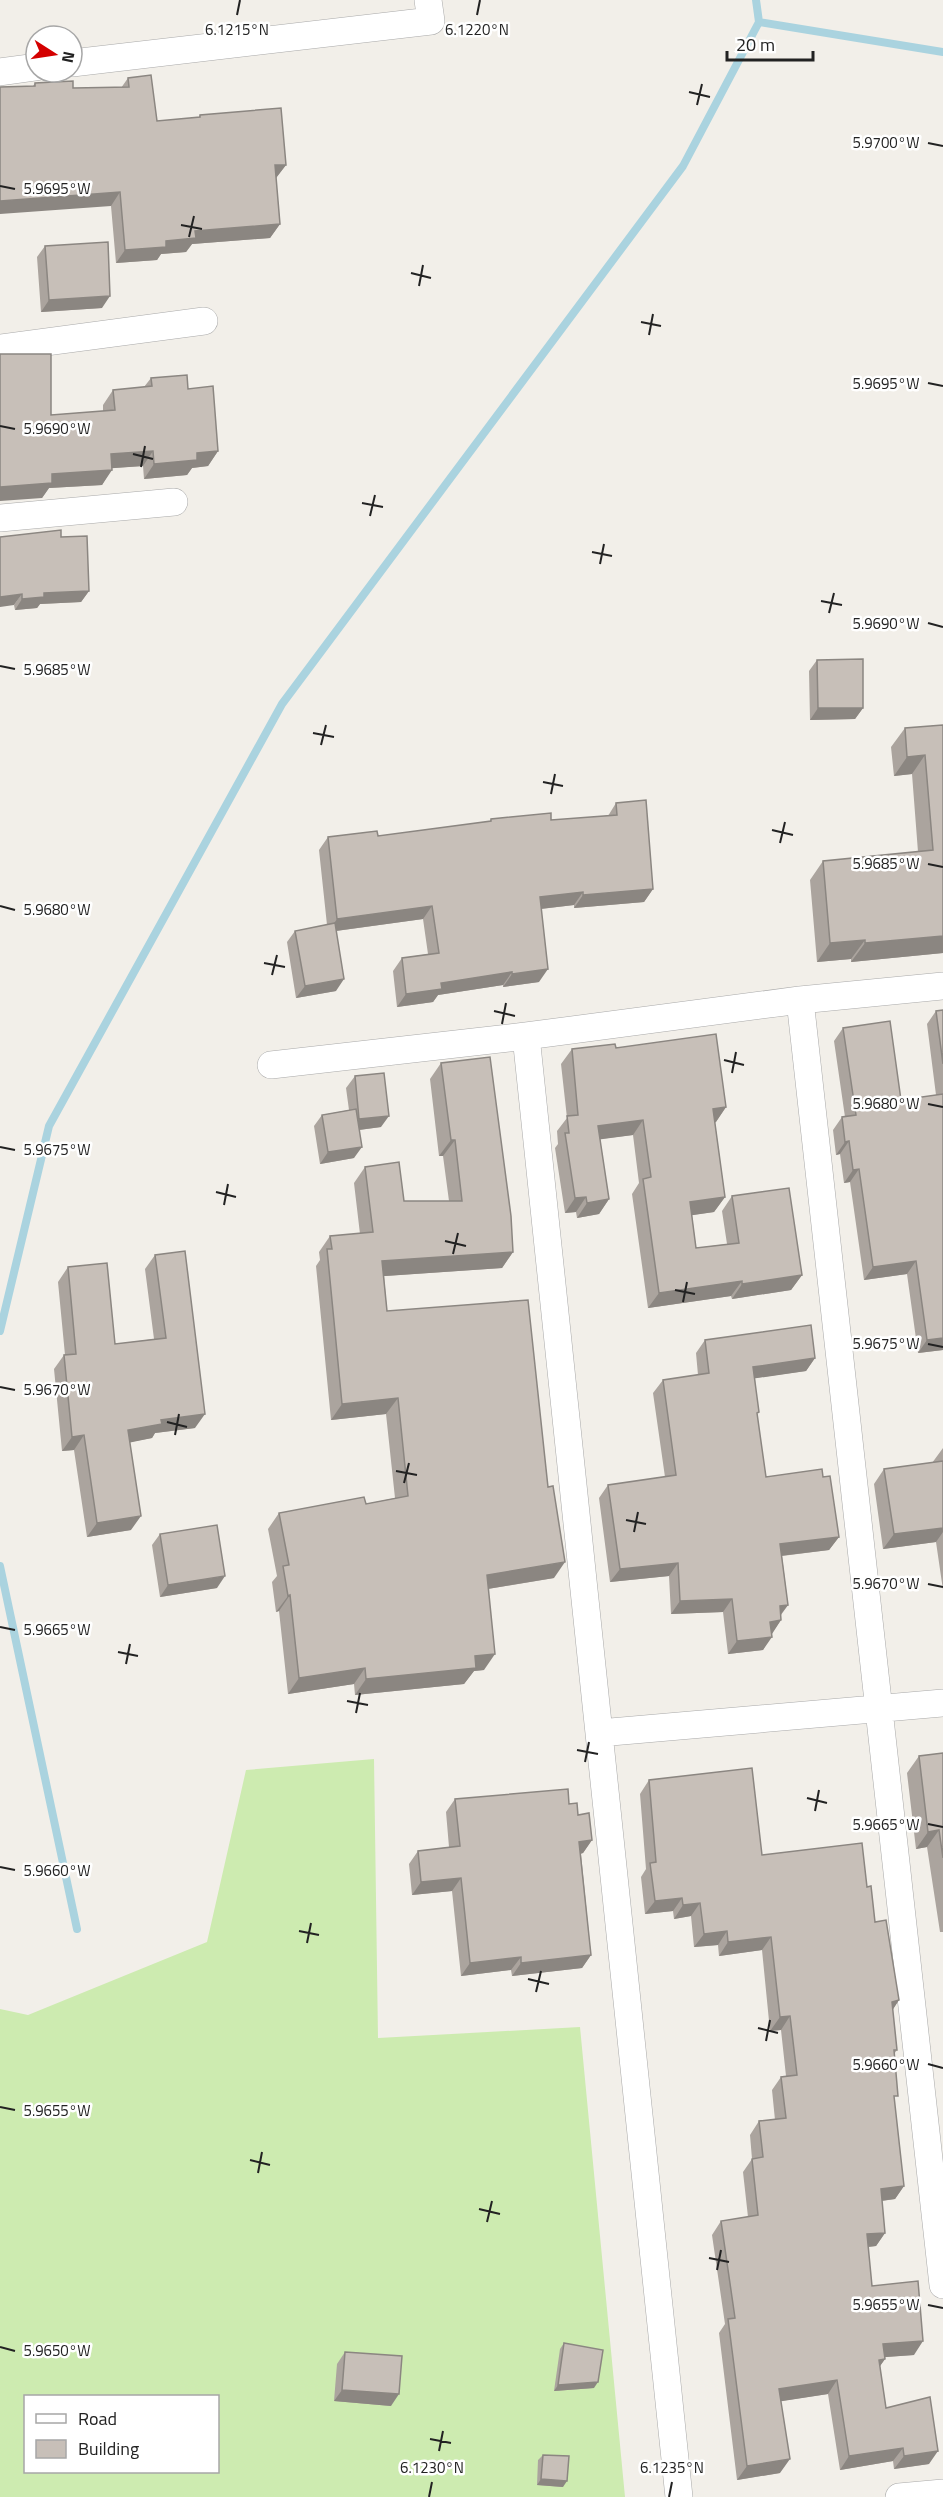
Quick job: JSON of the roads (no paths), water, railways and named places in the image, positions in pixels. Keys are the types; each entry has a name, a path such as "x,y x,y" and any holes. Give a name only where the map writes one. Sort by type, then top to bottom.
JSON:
{"street":[{"path":"84,62 431,21 428,0"},
{"path":"0,72 24,69"},
{"path":"0,348 204,321"},
{"path":"0,518 174,502"},
{"path":"271,1065 526,1036 800,1000 943,987"},
{"path":"800,1000 943,2285"},
{"path":"526,1036 679,2497"},
{"path":"599,1733 943,1703"},
{"path":"899,2497 943,2493"}],"waterway":[{"path":"756,0 759,22 943,52"},
{"path":"0,1331 49,1126 282,704 683,166 759,22"},
{"path":"0,1566 77,1929"}]}
